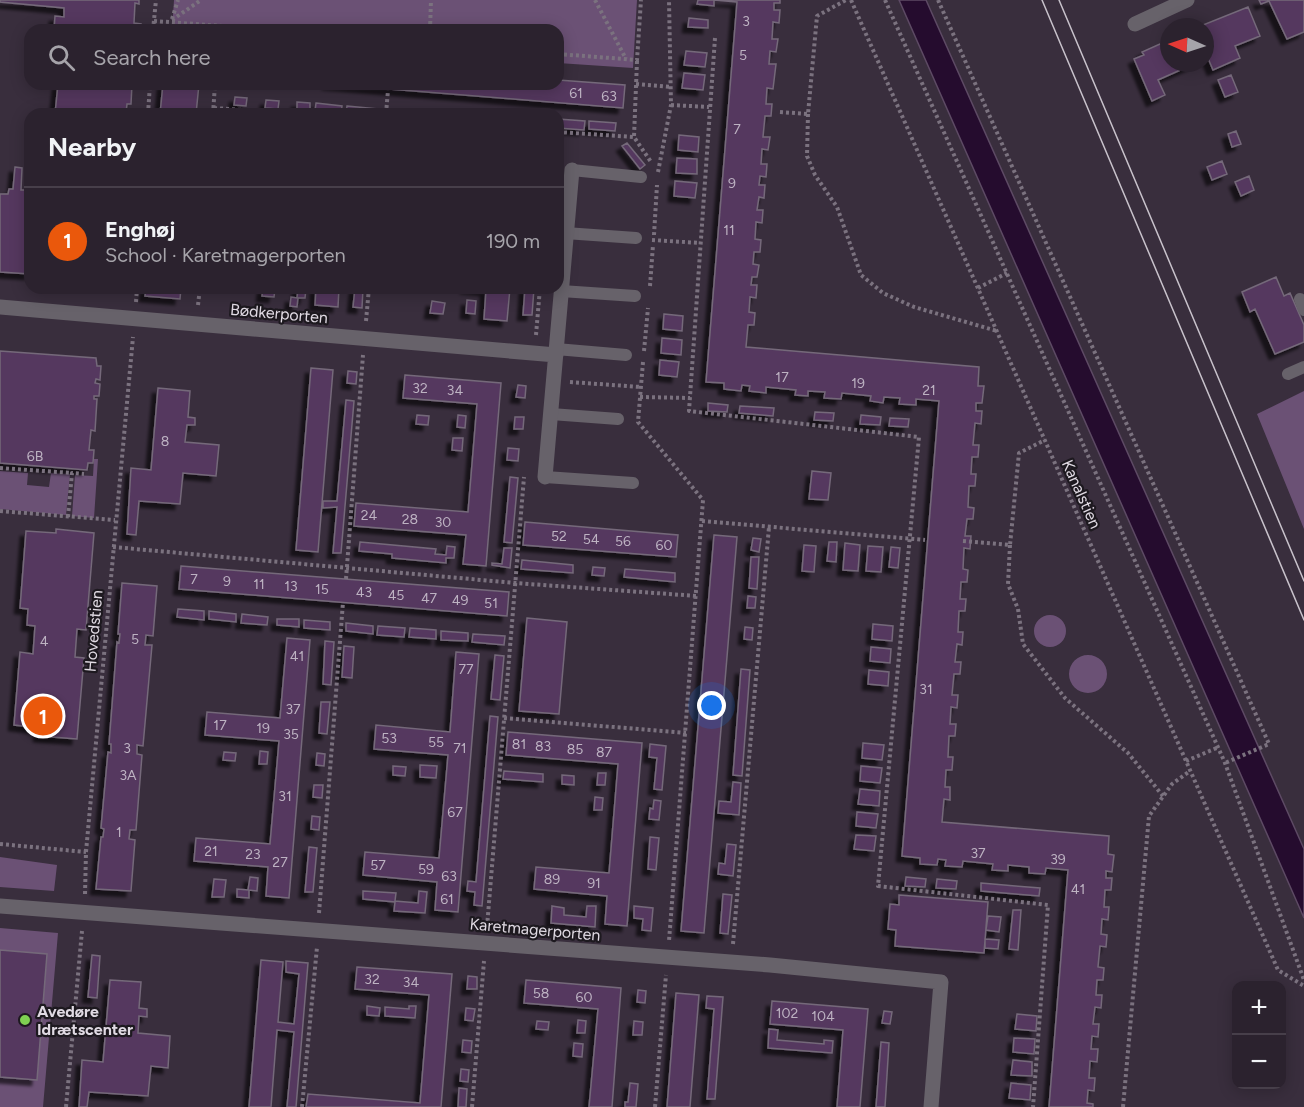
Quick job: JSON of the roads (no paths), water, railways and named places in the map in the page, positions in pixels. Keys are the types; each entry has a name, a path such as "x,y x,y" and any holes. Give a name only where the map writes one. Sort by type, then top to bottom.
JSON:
{"street":[{"path":"1135,24 1187,0"},
{"path":"564,248 572,170"},
{"path":"545,477 561,294"},
{"name":"Bødkerporten","path":"0,307 534,353 556,352"},
{"name":"Karetmagerporten","path":"0,906 732,962 941,982 931,1107"}],"lane":[{"path":"572,170 640,177"},
{"path":"565,233 636,238"},
{"path":"564,291 635,296"},
{"path":"556,352 626,354"},
{"path":"1288,374 1304,367"},
{"path":"551,414 618,419"},
{"path":"545,477 633,483"}],"tram line":[{"path":"1042,0 1304,620"},
{"path":"1059,0 1304,581"}],"place":[{"name":"Enghøj","path":"43,716"},
{"name":"Avedøre Idrætscenter","path":"25,1020"}]}
